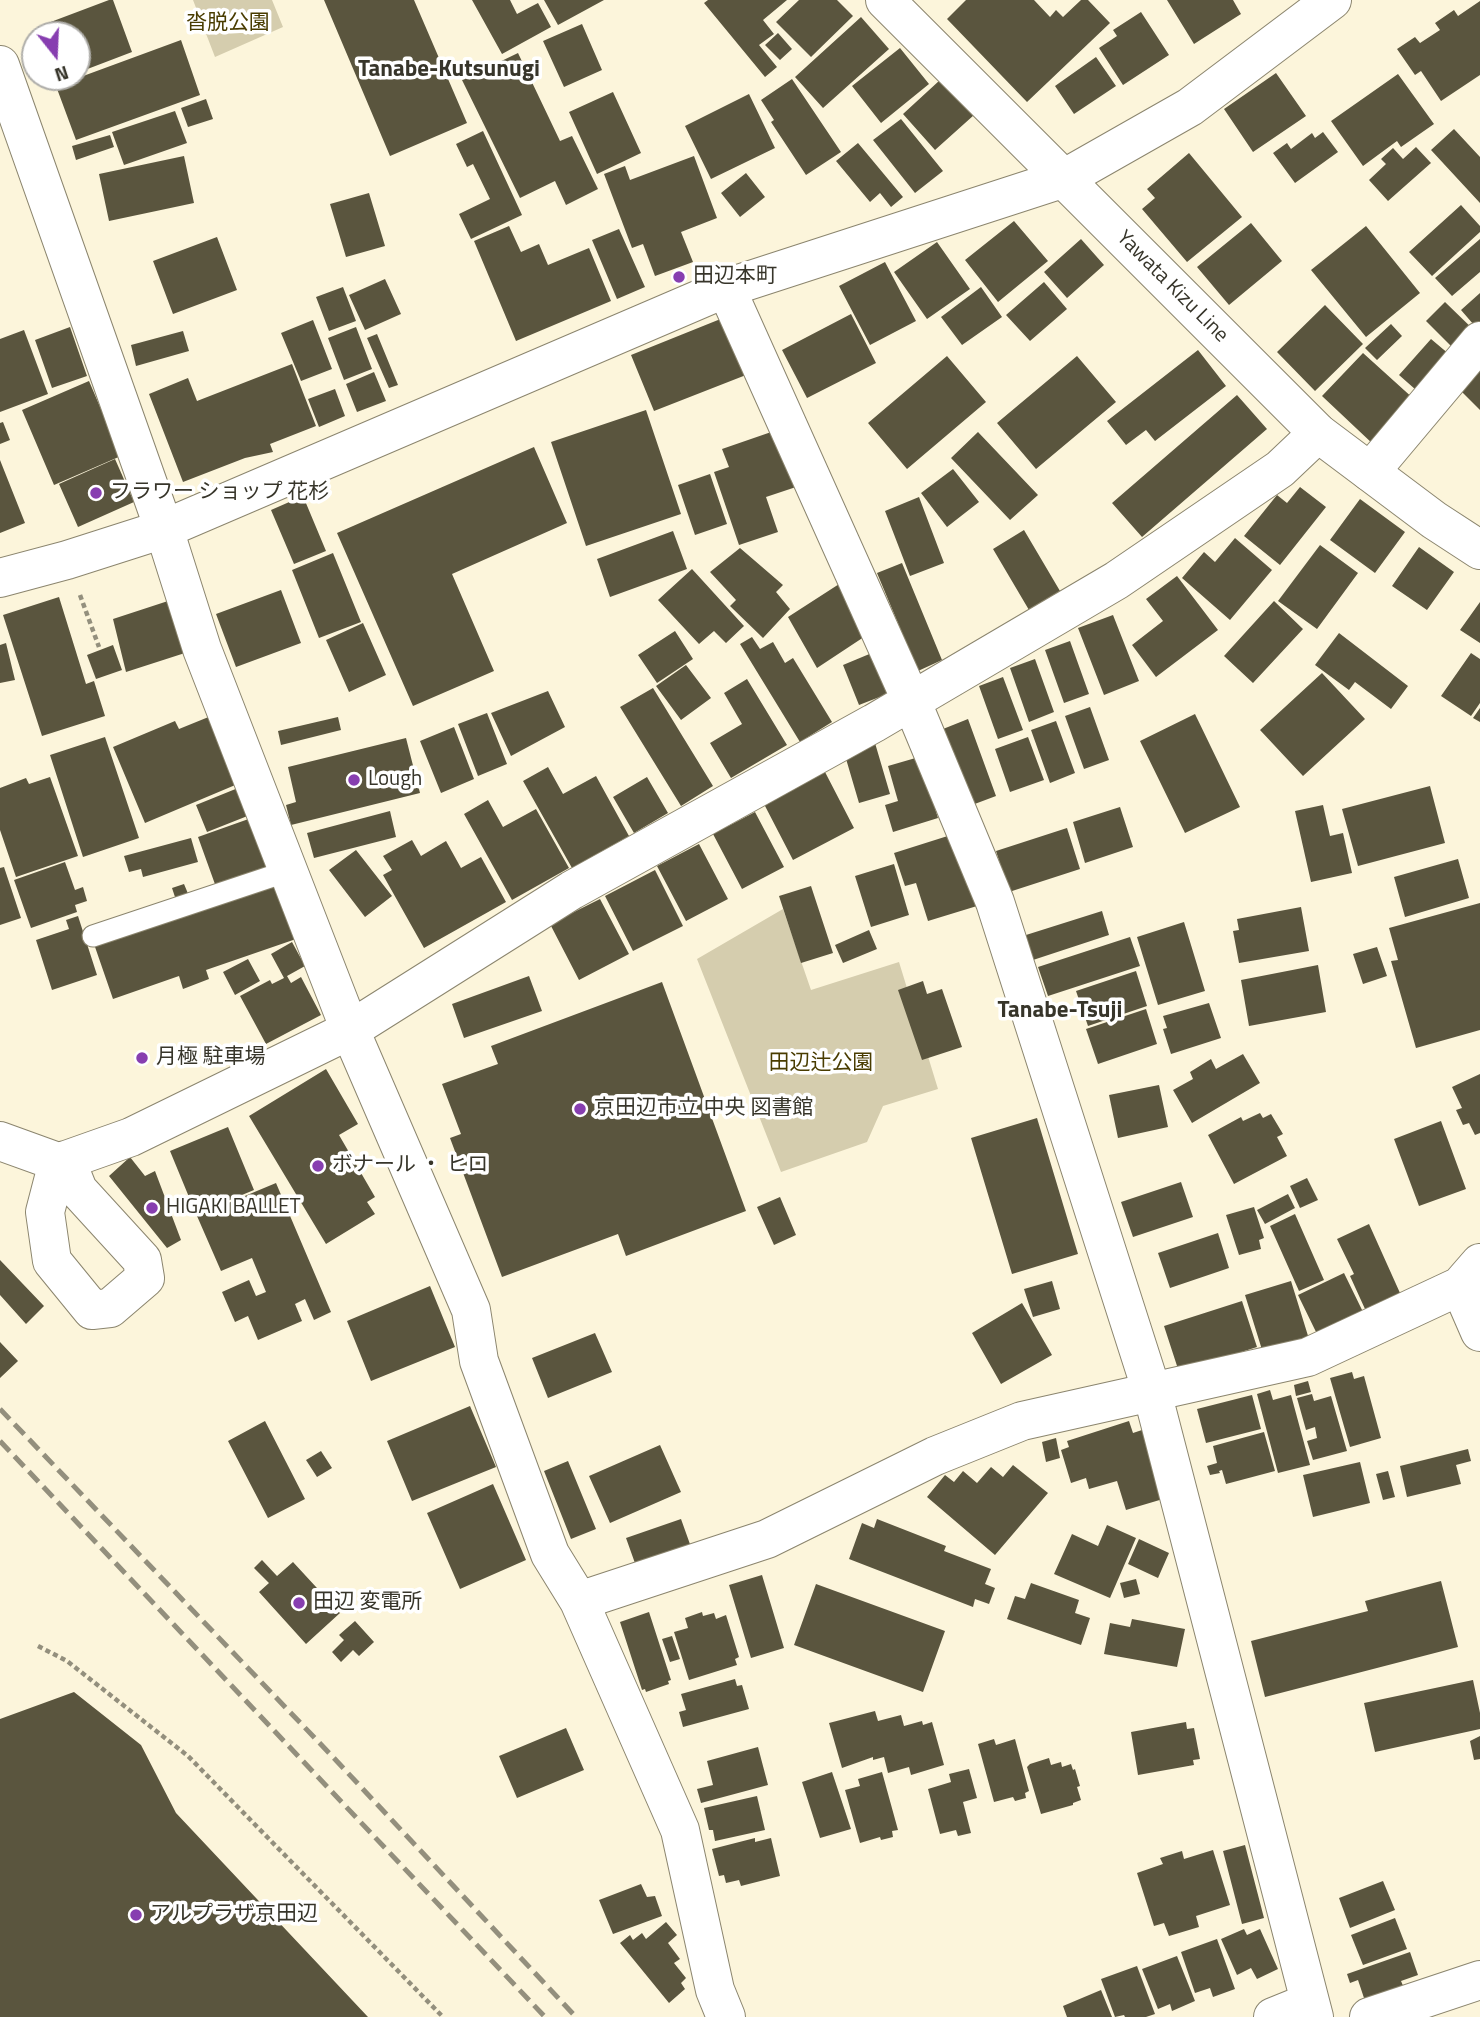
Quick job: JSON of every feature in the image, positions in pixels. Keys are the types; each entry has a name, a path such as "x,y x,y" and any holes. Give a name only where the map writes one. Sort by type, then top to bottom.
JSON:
{"street":[{"name":"Yawata Kizu Line","path":"886,0 1318,433 1434,520 1480,550"},
{"path":"0,578 164,529 726,288 1065,178 1190,107 1332,0"},
{"path":"0,65 164,529 202,649 350,1030 471,1310 478,1361 550,1555 579,1601 680,1830 715,1990 726,2017"},
{"path":"726,288 911,700 995,902 1152,1392 1312,2010 1273,2017"},
{"path":"1370,472 1480,341"},
{"path":"0,1141 62,1161 131,1136 350,1030 572,890 874,723 1117,580 1280,469 1318,433"},
{"path":"579,1601 767,1539 935,1456 1022,1421 1308,1357 1470,1275 1480,1332"},
{"path":"1369,2017 1480,1980"}],"lane":[{"path":"93,936 288,870"}],"path":[{"path":"67,560 99,647"},
{"path":"38,1646 67,1661 188,1756 443,2017"}],"green space":[{"name":"沓脱公園","path":"193,0 272,0 283,27 215,57"},
{"name":"田辺辻公園","path":"783,909 811,990 899,962 938,1089 883,1106 867,1142 781,1172 697,959"}],"building":[{"path":"113,0 132,52 91,68 91,21 53,21"},
{"path":"324,0 414,0 467,123 390,156"},
{"path":"472,0 510,0 517,14 538,3 551,27 502,54"},
{"path":"544,0 604,0 558,25"},
{"path":"708,0 787,0 763,20 774,34 759,45 777,67 765,77 704,3"},
{"path":"799,0 837,0 853,16 811,57 776,22"},
{"path":"966,0 1034,0 1050,17 1056,10 1063,17 1081,0 1088,0 1110,23 1027,102 947,19"},
{"path":"1167,0 1233,0 1241,14 1194,44"},
{"path":"1480,1 1480,75 1441,101 1421,71 1415,75 1397,49 1415,37 1420,43 1440,30 1435,23 1454,10 1458,16"},
{"path":"1141,12 1169,55 1123,85 1099,48 1117,36 1113,30"},
{"path":"861,17 889,49 823,108 795,77"},
{"path":"582,24 602,70 564,87 543,41"},
{"path":"778,33 792,49 780,60 765,45"},
{"path":"181,40 200,95 76,140 58,91 91,91 91,73"},
{"path":"900,48 929,84 881,123 852,86"},
{"path":"518,53 560,141 572,136 598,189 566,205 555,181 520,198 462,80"},
{"path":"1096,57 1116,86 1074,114 1055,86"},
{"path":"1276,73 1306,116 1253,152 1224,109"},
{"path":"1398,74 1434,124 1401,147 1397,141 1363,166 1331,121"},
{"path":"792,79 841,152 806,175 771,122 774,120 761,100"},
{"path":"940,80 974,115 935,150 903,114"},
{"path":"613,92 641,153 597,174 569,112"},
{"path":"749,94 775,148 711,179 685,126"},
{"path":"206,99 213,119 188,127 181,108"},
{"path":"175,111 187,143 124,165 112,132"},
{"path":"901,119 943,171 915,193 873,140"},
{"path":"1454,129 1480,157 1480,203 1431,150"},
{"path":"483,131 522,215 471,239 459,214 490,199 473,164 467,167 456,144"},
{"path":"1323,132 1338,152 1295,183 1273,153 1287,143 1291,149 1312,133 1315,138"},
{"path":"110,135 114,147 76,160 72,146"},
{"path":"858,143 903,197 891,207 880,193 870,202 836,161"},
{"path":"1416,147 1431,163 1388,201 1369,180 1386,164 1381,159 1393,148 1403,159"},
{"path":"1189,153 1242,217 1187,262 1142,209 1155,198 1147,189"},
{"path":"184,156 194,203 109,221 99,174"},
{"path":"694,156 717,218 681,232 693,262 655,276 643,244 632,248 604,174 625,166 630,180"},
{"path":"746,173 765,197 740,217 721,193"},
{"path":"369,193 385,246 346,257 330,204"},
{"path":"1461,205 1480,226 1480,232 1432,276 1409,252"},
{"path":"1014,221 1048,261 998,302 965,260"},
{"path":"1251,223 1282,261 1229,305 1197,267"},
{"path":"509,226 521,252 539,244 548,265 589,248 611,301 516,341 474,241"},
{"path":"1366,226 1420,293 1366,337 1311,270"},
{"path":"619,229 645,287 617,299 592,240"},
{"path":"217,237 237,290 173,314 153,261"},
{"path":"1081,239 1104,265 1067,298 1044,272"},
{"path":"1480,239 1480,272 1452,296 1435,278"},
{"path":"937,242 970,289 927,319 894,272"},
{"path":"885,262 916,321 870,345 839,286"},
{"path":"385,279 401,314 365,330 349,295"},
{"path":"1044,282 1067,309 1030,341 1006,315"},
{"path":"343,287 356,321 329,331 316,297"},
{"path":"981,287 1002,317 962,345 941,317"},
{"path":"1480,293 1480,332 1461,310"},
{"path":"1445,302 1478,334 1458,353 1426,321"},
{"path":"1325,305 1363,344 1315,391 1277,352"},
{"path":"851,314 876,363 807,398 782,350"},
{"path":"723,318 746,375 654,411 631,355"},
{"path":"313,320 332,369 301,381 281,333"},
{"path":"1391,324 1402,336 1377,360 1365,348"},
{"path":"70,327 87,376 52,388 35,340"},
{"path":"356,327 372,369 344,380 328,338"},
{"path":"24,330 48,394 0,412 0,339"},
{"path":"183,331 189,351 136,366 131,345"},
{"path":"377,334 398,385 389,388 367,338"},
{"path":"1431,339 1456,360 1424,397 1399,375"},
{"path":"1198,350 1226,386 1155,441 1146,430 1126,445 1107,421"},
{"path":"1363,353 1415,400 1374,445 1322,396"},
{"path":"947,356 986,402 907,469 868,423"},
{"path":"1077,356 1116,402 1036,469 997,423"},
{"path":"292,364 316,426 270,444 273,452 245,458 183,482 149,394 188,378 197,401"},
{"path":"1480,365 1480,410 1457,387"},
{"path":"374,372 386,401 357,412 346,384"},
{"path":"89,381 121,456 54,485 22,410"},
{"path":"335,389 345,416 319,427 308,399"},
{"path":"1237,395 1267,429 1142,537 1112,503"},
{"path":"646,410 681,514 586,546 551,442"},
{"path":"3,422 10,440 0,444 0,423"},
{"path":"777,430 796,487 766,497 778,532 739,545 714,472 729,467 722,449"},
{"path":"978,432 1038,495 1010,520 951,458"},
{"path":"534,447 567,523 452,574 494,671 413,706 337,533"},
{"name":"フラワー ショップ 花杉","path":"115,459 134,502 78,527 59,484"},
{"path":"0,460 25,523 0,533"},
{"path":"953,469 979,502 947,527 921,493"},
{"path":"710,474 727,524 695,535 678,485"},
{"path":"1300,487 1326,507 1280,565 1244,536 1277,495 1287,503"},
{"path":"303,496 326,551 294,564 271,510"},
{"path":"919,497 944,563 910,576 885,511"},
{"path":"1360,499 1405,532 1375,573 1330,540"},
{"path":"1024,530 1060,591 1029,610 993,549"},
{"path":"673,531 687,569 610,597 597,559"},
{"path":"1235,538 1272,570 1230,620 1182,578 1204,552 1215,562"},
{"path":"1320,545 1358,573 1317,629 1278,601"},
{"path":"1419,547 1454,572 1427,610 1392,586"},
{"path":"740,548 783,585 776,592 790,609 763,638 730,606 736,600 710,572"},
{"path":"333,553 361,622 319,638 292,570"},
{"path":"902,563 942,660 918,671 877,573"},
{"path":"692,569 744,626 726,643 714,631 699,644 658,600"},
{"path":"1177,576 1218,630 1156,677 1132,645 1163,621 1146,599"},
{"path":"850,577 873,631 817,668 788,617"},
{"path":"281,590 301,643 236,667 216,614"},
{"path":"59,597 86,684 94,681 105,716 42,736 3,615"},
{"path":"168,601 188,652 126,672 113,619"},
{"path":"1274,601 1303,629 1253,683 1224,656"},
{"path":"1480,602 1480,643 1460,630"},
{"path":"1113,615 1139,681 1104,695 1078,628"},
{"path":"363,623 386,675 349,692 326,640"},
{"path":"675,631 693,659 657,683 638,655"},
{"path":"1339,633 1408,686 1391,709 1355,682 1349,690 1315,665"},
{"path":"752,637 760,649 773,642 785,663 793,658 832,722 800,742 740,644"},
{"path":"1070,641 1089,694 1064,703 1045,650"},
{"path":"6,643 15,680 0,683 0,645"},
{"path":"113,645 122,670 96,679 87,655"},
{"path":"879,650 895,691 859,705 843,665"},
{"path":"1471,653 1480,659 1480,703 1471,716 1441,696"},
{"path":"1035,659 1054,712 1029,722 1010,668"},
{"path":"686,665 711,698 681,720 656,686"},
{"path":"1322,673 1365,719 1303,776 1260,730"},
{"path":"1003,677 1023,730 998,739 979,686"},
{"path":"747,679 787,745 731,778 710,743 742,724 724,693"},
{"path":"653,688 713,786 681,806 620,707"},
{"path":"548,691 565,727 511,756 491,713"},
{"path":"1090,707 1109,760 1084,769 1065,716"},
{"path":"1480,708 1480,722 1473,718"},
{"path":"487,713 507,764 478,776 458,724"},
{"path":"1195,714 1240,807 1185,833 1140,741"},
{"path":"211,716 240,783 145,823 113,747 175,721 179,729"},
{"path":"338,717 341,730 281,745 278,731"},
{"path":"968,719 996,796 972,805 943,729"},
{"path":"1056,721 1075,773 1050,783 1031,730"},
{"path":"454,727 474,779 441,793 420,741"},
{"path":"105,737 139,838 83,857 50,755"},
{"path":"1028,737 1044,780 1010,792 995,749"},
{"name":"Lough","path":"406,738 420,793 291,825 286,805 296,802 288,767"},
{"path":"875,743 890,794 859,803 844,752"},
{"path":"919,757 938,818 893,832 885,805 898,801 888,766"},
{"path":"548,767 563,794 596,776 629,836 572,868 523,781"},
{"path":"825,772 854,828 793,860 764,804"},
{"path":"50,777 78,856 16,877 0,830 0,788 26,778 29,784"},
{"path":"647,777 668,813 634,833 613,797"},
{"path":"1430,786 1445,843 1358,866 1342,809"},
{"path":"238,788 250,815 207,832 196,805"},
{"path":"488,800 503,827 536,809 569,868 512,900 464,814"},
{"path":"1323,805 1330,836 1343,833 1352,873 1311,882 1295,811"},
{"path":"1120,807 1133,847 1085,863 1073,822"},
{"path":"390,811 396,837 314,858 307,833"},
{"path":"755,812 784,867 742,889 713,834"},
{"path":"257,816 275,866 216,887 198,837"},
{"path":"1067,828 1080,869 1009,892 996,851"},
{"path":"954,834 977,906 928,921 916,883 905,886 894,853"},
{"path":"191,838 198,862 143,877 141,869 129,872 124,856"},
{"path":"412,840 421,856 446,841 461,868 481,857 506,902 424,948 383,875 392,870 383,856"},
{"path":"699,844 728,899 686,921 657,866"},
{"path":"356,850 392,896 365,917 329,870"},
{"path":"1458,859 1469,898 1405,917 1394,877"},
{"path":"65,862 75,890 83,887 87,901 75,905 77,912 31,928 14,880"},
{"path":"894,864 909,915 871,927 855,876"},
{"path":"4,867 21,918 0,925 0,868"},
{"path":"655,870 683,926 633,951 605,896"},
{"path":"276,881 296,939 206,970 209,979 183,989 179,976 113,999 94,944"},
{"path":"184,884 189,896 176,900 172,888"},
{"path":"811,886 833,953 801,963 779,896"},
{"path":"600,899 629,954 579,980 550,924"},
{"path":"1480,903 1480,1030 1416,1048 1391,961 1398,960 1389,928"},
{"path":"1301,907 1309,951 1239,963 1233,931 1239,930 1237,919"},
{"path":"1102,911 1109,935 1033,960 1026,935"},
{"path":"78,916 97,975 52,990 36,940 69,929 66,920"},
{"path":"1184,922 1205,991 1158,1005 1137,937"},
{"path":"869,930 877,949 843,963 835,945"},
{"path":"1130,937 1140,966 1048,996 1038,967"},
{"path":"292,942 305,966 287,976 291,983 301,977 321,1015 266,1044 240,996 270,980 272,984 284,978 271,954"},
{"path":"1377,947 1387,976 1363,984 1353,954"},
{"path":"248,959 260,981 235,995 223,972"},
{"path":"1318,965 1326,1012 1249,1026 1241,980"},
{"path":"1136,971 1147,1006 1088,1026 1076,991"},
{"path":"529,976 542,1011 464,1038 452,1004"},
{"path":"923,981 927,994 942,989 962,1047 922,1060 898,990"},
{"name":"京田辺市立 中央 図書館","path":"662,982 746,1211 626,1256 618,1234 502,1277 450,1138 461,1134 442,1084 498,1064 491,1046"},
{"path":"1209,1003 1221,1038 1171,1054 1163,1029 1167,1028 1163,1016"},
{"path":"1146,1009 1157,1044 1098,1064 1086,1029"},
{"path":"1243,1054 1260,1083 1192,1123 1173,1090 1193,1079 1190,1072 1211,1059 1216,1069"},
{"name":"ボナール ・ ヒロ","path":"326,1069 358,1124 339,1135 375,1197 367,1202 375,1214 326,1244 249,1116"},
{"path":"1480,1074 1480,1133 1475,1135 1469,1123 1463,1125 1456,1110 1462,1108 1452,1087"},
{"path":"1159,1085 1168,1127 1118,1138 1109,1095"},
{"path":"1260,1113 1263,1118 1271,1114 1283,1134 1277,1137 1287,1156 1234,1184 1208,1135 1241,1117 1243,1121"},
{"path":"1037,1118 1078,1254 1012,1274 971,1138"},
{"path":"1441,1121 1466,1189 1419,1206 1394,1139"},
{"path":"228,1127 254,1190 196,1214 170,1151"},
{"name":"HIGAKI BALLET","path":"130,1157 145,1176 155,1171 181,1240 167,1248 109,1176"},
{"path":"1307,1178 1318,1200 1300,1208 1290,1186"},
{"path":"1181,1182 1193,1217 1133,1237 1121,1202"},
{"path":"276,1183 331,1312 314,1320 305,1299 295,1304 302,1321 258,1340 248,1316 235,1322 222,1292 249,1280 256,1296 266,1292 252,1258 221,1271 197,1216"},
{"path":"1288,1194 1295,1208 1265,1224 1257,1210"},
{"path":"780,1197 796,1235 774,1245 757,1207"},
{"path":"1254,1207 1264,1238 1259,1240 1261,1249 1239,1255 1226,1215"},
{"path":"1295,1214 1324,1280 1299,1291 1270,1226"},
{"path":"1369,1224 1400,1293 1365,1309 1350,1276 1354,1274 1337,1239"},
{"path":"1218,1233 1229,1268 1170,1288 1158,1253"},
{"path":"0,1260 44,1306 26,1324 0,1295"},
{"path":"1344,1273 1363,1312 1317,1334 1298,1295"},
{"path":"1052,1281 1060,1309 1033,1317 1024,1289"},
{"path":"1291,1281 1309,1339 1263,1353 1245,1295"},
{"path":"430,1286 455,1347 371,1381 347,1321"},
{"path":"1242,1301 1257,1347 1179,1372 1164,1326"},
{"path":"1022,1303 1052,1355 1001,1384 972,1333"},
{"path":"595,1333 612,1372 548,1398 532,1358"},
{"path":"0,1342 18,1361 0,1378"},
{"path":"1352,1372 1354,1379 1364,1376 1381,1438 1350,1447 1330,1378"},
{"path":"1308,1381 1311,1392 1296,1396 1294,1385"},
{"path":"1270,1390 1273,1400 1291,1395 1310,1465 1278,1473 1257,1394"},
{"path":"1312,1394 1314,1401 1331,1396 1347,1451 1313,1460 1307,1441 1317,1438 1315,1427 1306,1430 1297,1398"},
{"path":"1252,1395 1261,1429 1206,1443 1197,1409"},
{"path":"470,1406 496,1467 412,1501 387,1441"},
{"path":"265,1421 305,1499 268,1518 228,1441"},
{"path":"1129,1421 1133,1433 1142,1430 1163,1499 1126,1510 1117,1481 1089,1489 1086,1478 1071,1483 1061,1450 1069,1447 1067,1441"},
{"path":"1264,1432 1275,1471 1226,1484 1222,1470 1210,1475 1207,1466 1217,1463 1213,1446"},
{"path":"1056,1438 1060,1458 1046,1462 1042,1442"},
{"path":"660,1445 681,1492 610,1523 589,1476"},
{"path":"1468,1449 1471,1461 1456,1465 1461,1484 1407,1497 1400,1466"},
{"path":"321,1451 332,1468 317,1477 306,1460"},
{"path":"568,1461 596,1529 571,1539 544,1471"},
{"path":"1360,1462 1370,1503 1313,1517 1303,1475"},
{"path":"1013,1465 1048,1493 995,1555 927,1497 945,1475 954,1482 963,1471 977,1483 991,1467 1003,1477"},
{"path":"1388,1471 1395,1497 1383,1500 1376,1474"},
{"path":"493,1484 526,1560 460,1589 427,1513"},
{"path":"681,1519 691,1547 636,1566 626,1538"},
{"path":"877,1519 946,1546 944,1551 991,1569 985,1584 995,1588 989,1604 975,1599 973,1607 849,1559 862,1523 874,1528"},
{"path":"1107,1525 1136,1538 1110,1598 1054,1574 1072,1534 1098,1546"},
{"path":"1139,1539 1169,1553 1158,1578 1128,1564"},
{"name":"田辺 変電所","path":"262,1560 277,1576 293,1562 340,1613 306,1644 259,1592 269,1583 254,1568"},
{"path":"762,1575 784,1648 751,1658 729,1585"},
{"path":"1136,1579 1140,1594 1124,1598 1120,1583"},
{"path":"1441,1581 1458,1647 1265,1697 1251,1641 1368,1611 1365,1601"},
{"path":"1031,1583 1079,1600 1075,1613 1090,1618 1081,1645 1007,1619 1015,1596 1025,1599"},
{"path":"816,1584 945,1631 923,1692 794,1645"},
{"path":"649,1612 671,1680 668,1681 669,1684 646,1692 645,1689 642,1690 620,1622"},
{"path":"702,1612 703,1616 714,1613 716,1619 726,1615 739,1657 735,1659 737,1665 689,1680 674,1632 688,1628 685,1618"},
{"path":"1132,1619 1185,1629 1177,1667 1104,1654 1110,1623 1130,1627"},
{"path":"355,1621 374,1642 359,1656 353,1650 341,1662 332,1652 344,1640 339,1635"},
{"path":"672,1636 680,1659 670,1662 662,1639"},
{"path":"735,1679 737,1686 742,1685 749,1709 683,1727 679,1712 686,1710 681,1694"},
{"path":"1473,1680 1480,1713 1480,1729 1375,1752 1364,1703"},
{"name":"アルプラザ京田辺","path":"74,1692 141,1745 176,1813 368,2017 0,2017 0,1719"},
{"path":"875,1711 878,1721 901,1715 904,1726 922,1721 923,1725 932,1722 944,1765 911,1775 909,1767 888,1773 884,1757 873,1760 873,1757 842,1768 829,1723"},
{"path":"1186,1722 1187,1729 1194,1728 1200,1759 1193,1760 1194,1765 1138,1775 1131,1732"},
{"path":"566,1728 584,1770 517,1798 499,1756"},
{"path":"1480,1736 1480,1759 1474,1760 1470,1741"},
{"path":"994,1739 996,1745 1015,1739 1029,1791 1025,1793 1026,1798 1015,1801 1013,1797 994,1802 978,1744"},
{"path":"758,1747 768,1785 701,1803 697,1789 713,1785 707,1761"},
{"path":"1049,1758 1051,1765 1061,1762 1062,1767 1071,1764 1073,1770 1075,1769 1081,1800 1041,1814 1027,1767"},
{"path":"969,1769 977,1798 963,1802 971,1833 958,1836 956,1830 940,1834 928,1789 951,1782 949,1774"},
{"path":"832,1772 851,1829 820,1838 802,1782"},
{"path":"882,1772 898,1830 892,1831 893,1837 881,1840 880,1837 860,1843 845,1790 860,1786 858,1779"},
{"path":"757,1796 765,1830 715,1841 713,1830 709,1830 704,1808"},
{"path":"755,1838 755,1842 771,1838 780,1876 741,1886 739,1880 726,1883 724,1875 719,1876 712,1849"},
{"path":"1245,1845 1264,1918 1242,1924 1223,1851"},
{"path":"1213,1850 1230,1905 1196,1916 1199,1927 1169,1936 1164,1923 1154,1926 1137,1873 1163,1864 1160,1858 1182,1851 1184,1859"},
{"path":"1383,1881 1395,1910 1350,1928 1339,1898"},
{"path":"641,1884 647,1897 655,1896 662,1916 613,1934 599,1900"},
{"path":"1395,1918 1407,1949 1363,1965 1351,1935"},
{"path":"666,1922 677,1935 668,1943 680,1959 674,1963 686,1978 681,1983 685,1989 669,2003 620,1943 630,1935 633,1940 642,1933 646,1939"},
{"path":"1244,1929 1247,1935 1260,1929 1278,1969 1257,1979 1251,1968 1237,1975 1221,1939"},
{"path":"1217,1939 1235,1989 1213,1997 1210,1988 1195,1993 1181,1952"},
{"path":"1410,1952 1418,1975 1401,1981 1404,1988 1365,2001 1358,1980 1350,1983 1347,1974"},
{"path":"1177,1956 1195,2001 1172,2011 1170,2004 1158,2009 1142,1969"},
{"path":"1137,1966 1155,2014 1146,2017 1115,2017 1101,1979"},
{"path":"1101,1990 1112,2017 1067,2017 1063,2006"}],"railway":[{"path":"0,1409 332,1756 576,2017"},
{"path":"0,1441 545,2017"}],"place":[{"name":"田辺本町","path":"679,277"},
{"name":"フラワー ショップ 花杉","path":"96,493"},
{"name":"Lough","path":"354,780"},
{"name":"月極 駐車場","path":"142,1058"},
{"name":"京田辺市立 中央 図書館","path":"580,1109"},
{"name":"ボナール ・ ヒロ","path":"318,1166"},
{"name":"HIGAKI BALLET","path":"152,1208"},
{"name":"田辺 変電所","path":"299,1603"},
{"name":"アルプラザ京田辺","path":"136,1915"}],"district":[{"name":"Tanabe-Kutsunugi","path":"449,70"},
{"name":"Tanabe-Tsuji","path":"1060,1011"}]}
